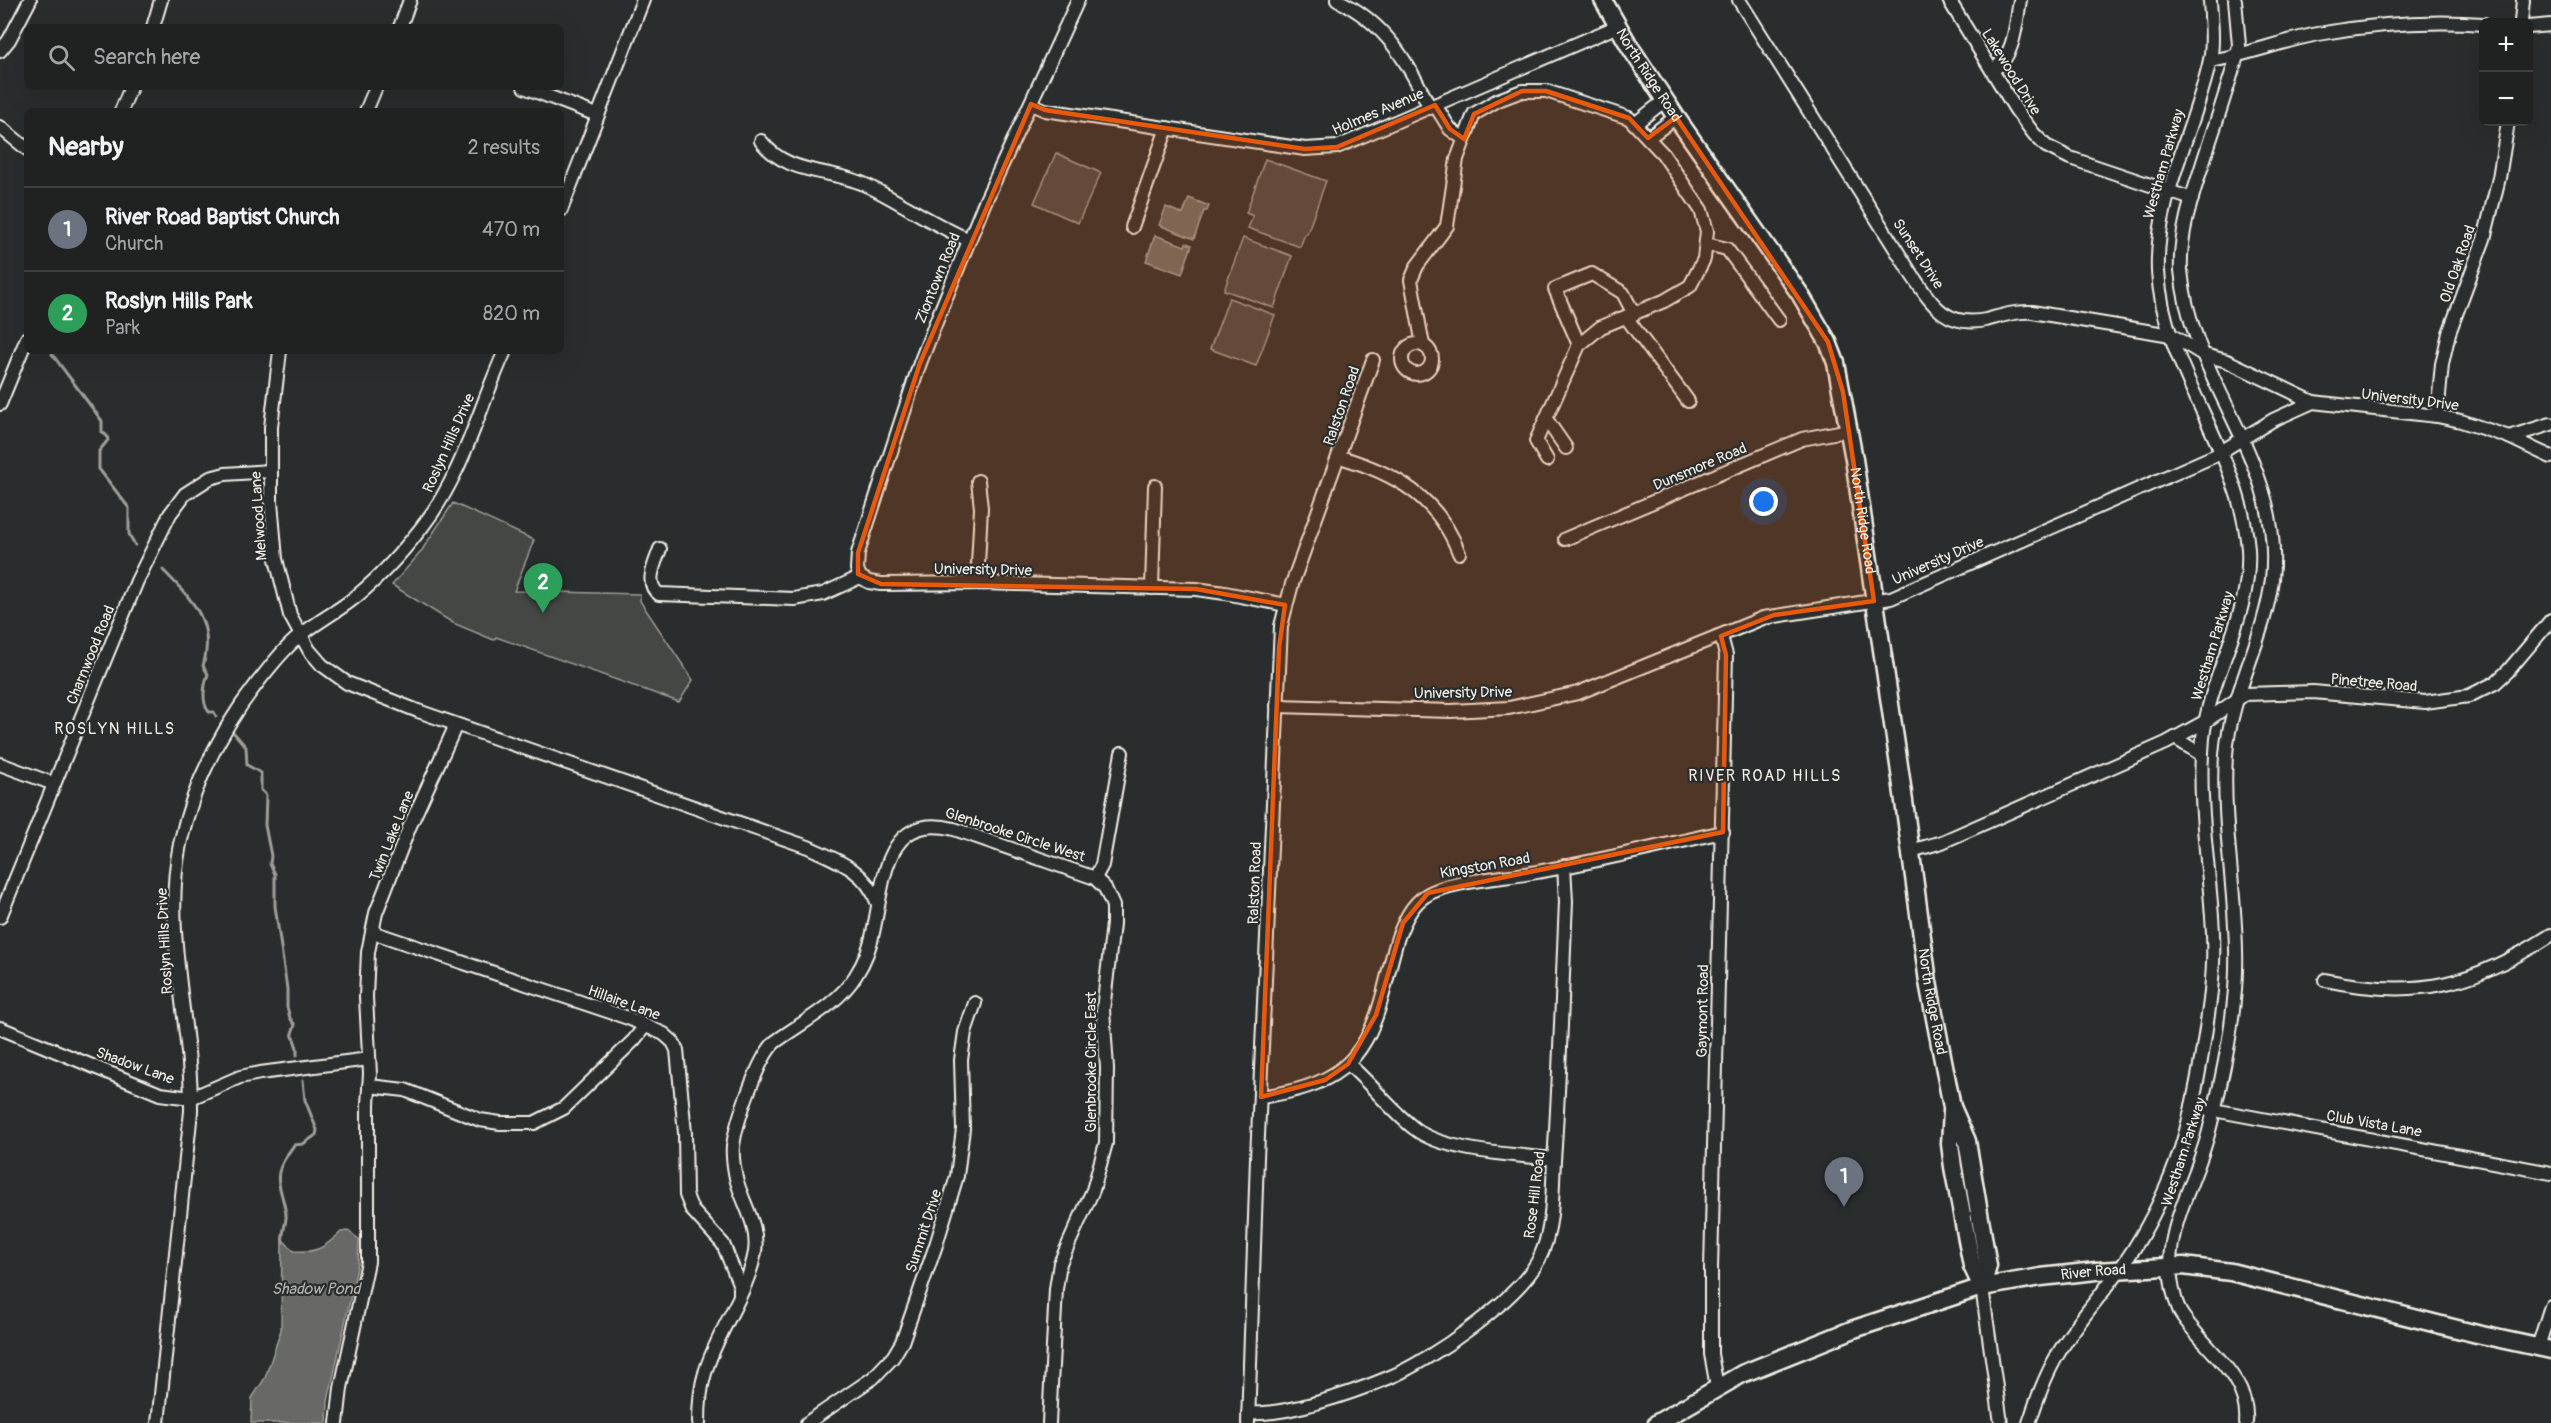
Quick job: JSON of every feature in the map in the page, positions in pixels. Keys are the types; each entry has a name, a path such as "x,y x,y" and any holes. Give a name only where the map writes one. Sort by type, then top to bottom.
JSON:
{"main road":[{"name":"North Ridge Road","path":"1604,0 1676,117 1800,294 1828,342 1840,376 1911,850 1928,982 1952,1107 1950,1144 1953,1167 1972,1266 1982,1287"},
{"name":"River Road","path":"1657,1423 1717,1387 1774,1360 1829,1338 1982,1287 2041,1277 2120,1269 2170,1267 2208,1269 2260,1278 2423,1321 2544,1349"}],"street":[{"path":"0,51 9,40 30,0"},
{"path":"154,24 161,0"},
{"path":"401,24 410,0"},
{"path":"564,202 643,0"},
{"name":"Ziontown Road","path":"860,577 857,569 858,553 920,363 969,240 1078,0"},
{"path":"1337,0 1359,12 1392,40 1432,106 1450,129 1464,139"},
{"name":"Sunset Drive","path":"1739,0 1912,275 1939,311 1952,319 1968,322 2020,311 2032,312 2170,335 2204,355 2227,361 2313,402"},
{"name":"Lakewood Drive","path":"1949,0 2027,126 2046,146 2070,158 2192,199"},
{"path":"1992,70 2001,66 2012,44 2020,0"},
{"name":"Westham Parkway","path":"2029,1423 2042,1386 2057,1355 2074,1328 2120,1269 2169,1180 2192,1106 2213,986 2213,939 2204,820 2202,755 2206,721 2221,667 2237,625 2247,577 2247,540 2242,512 2222,452 2170,335 2161,300 2158,267 2159,241 2170,191 2210,61 2212,27 2210,0"},
{"name":"Westham Parkway","path":"2235,0 2238,56 2192,199 2183,242 2181,268 2194,332 2243,440 2266,498 2274,545 2270,595 2229,730 2226,812 2237,955 2231,1016 2214,1112 2208,1136 2171,1242 2170,1267 2175,1300 2180,1312 2238,1381 2246,1409 2246,1423"},
{"path":"2521,18 2523,0"},
{"path":"2210,61 2238,56 2317,34 2387,24 2417,22 2479,24"},
{"path":"2533,27 2551,25"},
{"name":"Holmes Avenue","path":"1031,104 1046,110 1318,150 1337,147 1618,26"},
{"path":"122,108 130,90"},
{"path":"367,108 375,90"},
{"path":"532,90 597,115"},
{"path":"1423,345 1411,280 1417,266 1447,226 1457,159 1474,114 1498,100 1522,91 1546,91 1629,118 1663,154 1701,210 1707,231 1704,259 1690,286 1664,302 1601,327 1579,345 1536,441 1547,460"},
{"path":"1635,124 1665,100"},
{"path":"1648,138 1676,117"},
{"name":"Old Oak Road","path":"2437,416 2442,364 2449,333 2486,230 2499,178 2507,126"},
{"path":"0,127 24,147"},
{"path":"1132,227 1167,128"},
{"path":"761,141 787,164 870,187 922,217 969,240"},
{"path":"1706,244 1727,249 1779,320"},
{"path":"1579,345 1555,289 1592,274 1623,293 1630,316 1688,401"},
{"path":"0,404 24,345"},
{"name":"Melwood Lane","path":"280,354 271,427 272,528 276,559 290,615 300,636 322,665 347,683 456,725"},
{"name":"Roslyn Hills Drive","path":"158,1423 191,1098 176,923 180,845 200,778 221,735 238,708 268,670 300,636 363,591 394,560 424,524 439,503 463,456 504,354"},
{"name":"Ralston Road","path":"1248,1418 1279,648 1286,605 1373,360"},
{"name":"University Drive","path":"1277,706 1451,711 1517,707 1602,685 1774,615 1891,598 2222,452 2273,420 2313,402 2437,416 2461,421 2509,437 2551,457"},
{"path":"1546,419 1566,448"},
{"path":"2509,437 2551,424"},
{"name":"Dunsmore Road","path":"1565,539 1802,439 1849,430"},
{"path":"1340,457 1384,472 1408,486 1433,510 1452,535 1459,553"},
{"name":"Charnwood Road","path":"0,917 137,581 170,514 178,501 194,487 210,478 225,474 271,471"},
{"path":"977,583 981,508 978,481"},
{"path":"1152,588 1155,486"},
{"path":"660,549 651,580 652,587 659,594 794,599 823,594 860,577"},
{"name":"University Drive","path":"860,577 869,582 881,584 977,583 1152,588 1225,593 1286,605"},
{"name":"Pinetree Road","path":"1911,850 1942,842 2175,738 2236,703 2245,694 2287,692 2425,702 2458,699 2484,690 2508,671 2551,620"},
{"name":"Gaymont Road","path":"1717,1387 1712,1354 1711,1269 1726,656 1721,636"},
{"path":"456,725 808,847 848,866 871,887 877,902"},
{"name":"Twin Lake Lane","path":"337,1423 341,1388 368,1262 369,1059 366,988 368,952 376,913 409,828 456,725"},
{"path":"2175,738 2202,755"},
{"path":"1095,878 1102,865 1122,753"},
{"path":"0,764 54,784"},
{"name":"Glenbrooke Circle West","path":"699,1423 704,1374 751,1268 756,1237 735,1176 733,1147 736,1128 767,1049 831,1003 855,977 871,943 877,902 894,849 905,836 915,829 933,825 954,829 1095,878"},
{"name":"Kingston Road","path":"1261,1097 1325,1080 1348,1064 1376,1015 1392,953 1403,923 1422,897 1445,887 1564,866 1723,832"},
{"name":"Rose Hill Road","path":"1248,1418 1326,1399 1403,1372 1445,1346 1507,1298 1527,1278 1544,1247 1551,1216 1566,903 1564,866"},
{"name":"Glenbrooke Circle East","path":"1049,1423 1056,1289 1060,1263 1064,1249 1093,1190 1106,1143 1107,1068 1103,1010 1113,906 1105,888 1095,878"},
{"name":"Hillaire Lane","path":"372,932 628,1018 668,1036 677,1050 685,1133 686,1195 692,1210 723,1244 741,1286 740,1296"},
{"path":"2325,980 2368,989 2397,990 2438,986 2469,979 2505,964 2551,935"},
{"name":"Summit Drive","path":"807,1423 873,1378 893,1357 902,1342 957,1176 963,1130 961,1060 965,1032 975,1003"},
{"path":"369,1086 405,1090 480,1120 486,1119 488,1122 534,1123 564,1108 634,1040 645,1026"},
{"name":"Shadow Lane","path":"0,1028 160,1094 191,1098"},
{"path":"191,1098 240,1077 369,1059"},
{"path":"1348,1064 1395,1111 1425,1136 1483,1151 1554,1159"},
{"name":"Club Vista Lane","path":"2192,1106 2214,1112 2551,1173"},
{"path":"1982,1287 2001,1423"},
{"path":"2544,1349 2551,1306"}],"highlighted area":[{"path":"1522,91 1546,91 1629,118 1648,138 1676,117 1828,342 1843,392 1874,601 1774,615 1721,636 1726,655 1723,832 1428,893 1403,923 1376,1015 1348,1064 1325,1080 1261,1097 1279,648 1285,605 1196,589 881,584 858,574 858,553 920,363 1031,104 1045,110 1305,149 1337,147 1435,105 1450,129 1464,139 1474,114"}],"shaded area":[{"path":"1056,153 1101,173 1078,223 1034,203"},
{"path":"1265,159 1326,181 1300,247 1248,228 1253,216 1246,213"},
{"path":"1243,238 1292,256 1274,308 1224,290"},
{"path":"1229,298 1275,315 1256,366 1210,349"},
{"path":"453,503 534,540 514,591 640,594 640,601 693,680 679,702 496,637 494,640 453,623 392,585 420,553"}],"water":[{"path":"1189,198 1209,206 1207,211 1204,211 1194,239 1159,225 1166,207 1183,214"},
{"path":"1155,235 1185,246 1186,243 1192,245 1182,274 1146,261"},
{"name":"Shadow Pond","path":"348,1231 359,1239 358,1263 328,1401 327,1423 251,1423 252,1398 265,1378 281,1330 282,1239 294,1251 309,1251 320,1248 341,1232"}],"waterway":[{"path":"52,354 102,421 102,432 108,440 99,451 99,469 129,508 129,534 135,545"},
{"path":"163,570 192,602 204,624 206,650 203,666 208,674 204,698 206,708 209,712 214,712 216,716"},
{"path":"234,733 246,747 247,765 261,773 261,790 266,795 265,825 271,856 270,864 275,874 275,906 287,989 287,1007 295,1025 292,1033 297,1055"},
{"path":"283,1242 286,1214 278,1179 281,1165 294,1145 303,1144 316,1135 317,1130 305,1100 303,1080"}],"place":[{"name":"Roslyn Hills Park","path":"543,613"},
{"name":"River Road Baptist Church","path":"1844,1207"}],"district":[{"name":"ROSLYN HILLS","path":"115,729"},
{"name":"RIVER ROAD HILLS","path":"1765,776"}]}
